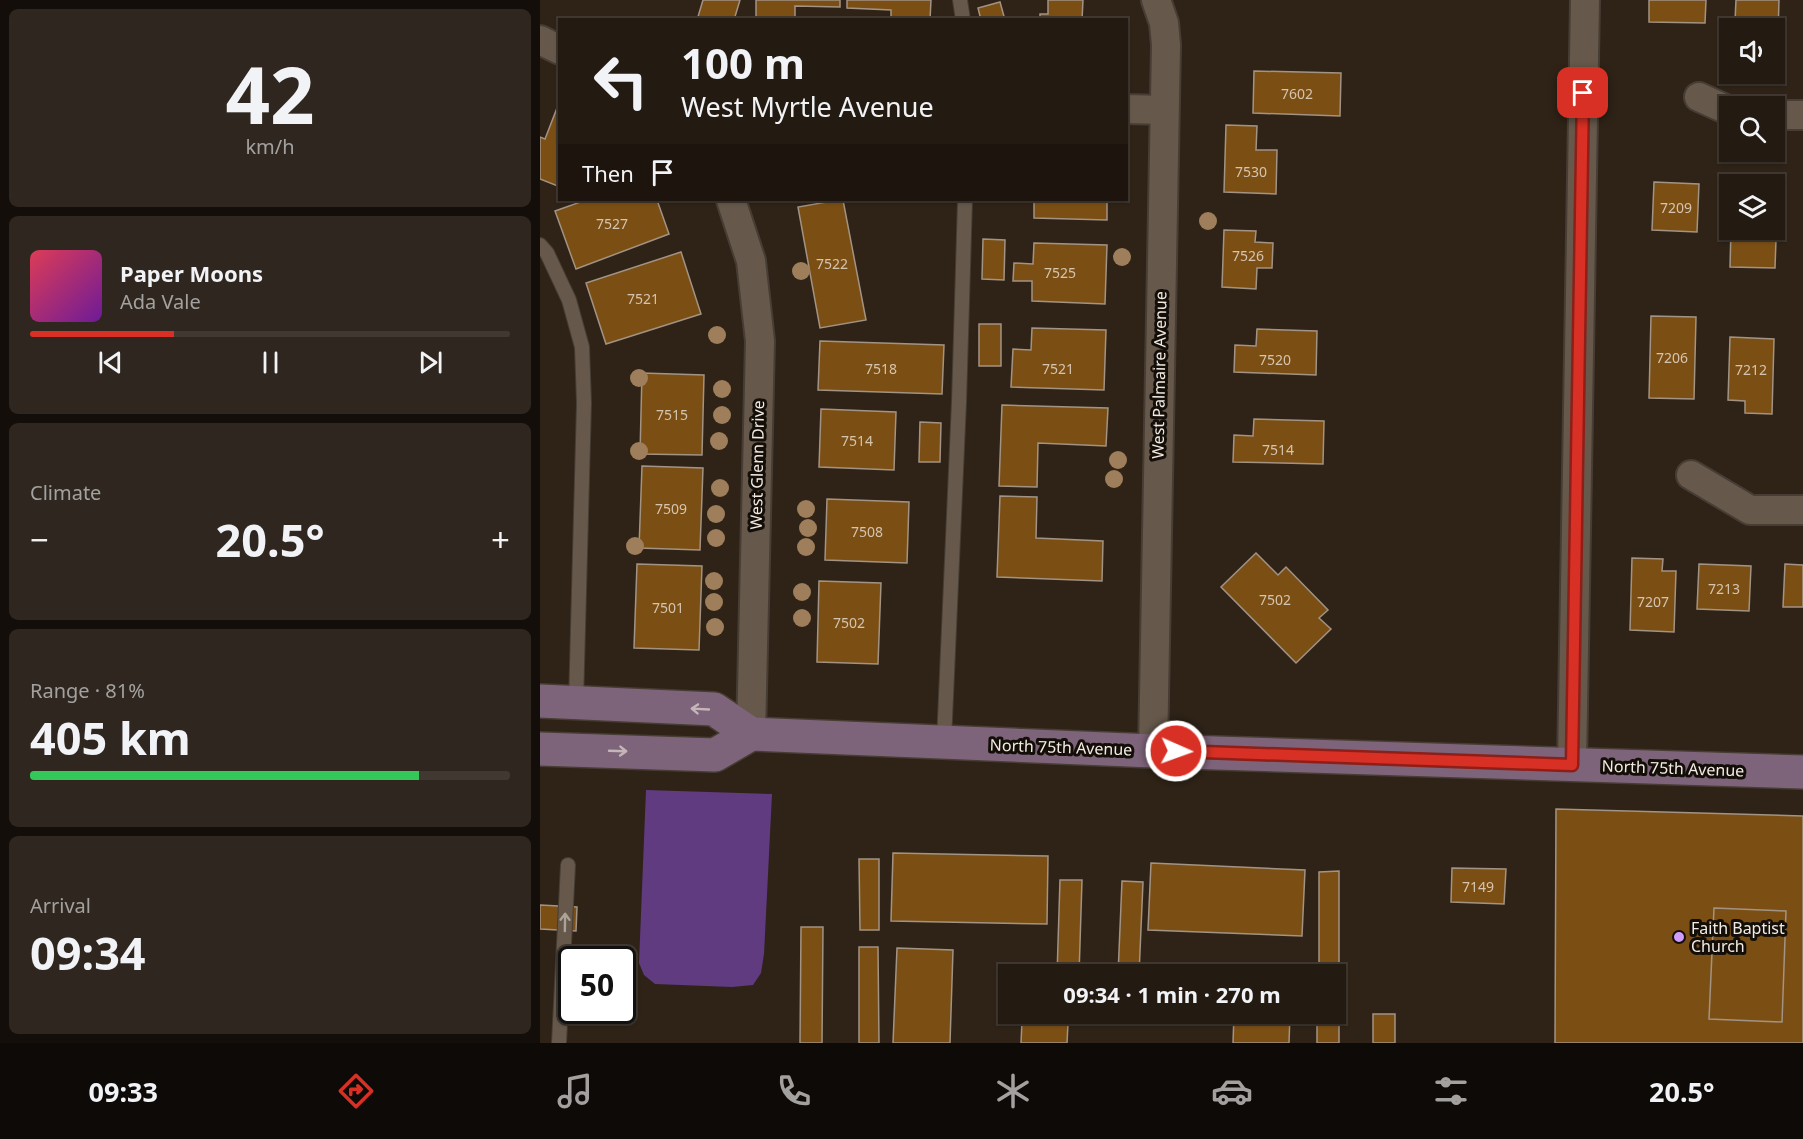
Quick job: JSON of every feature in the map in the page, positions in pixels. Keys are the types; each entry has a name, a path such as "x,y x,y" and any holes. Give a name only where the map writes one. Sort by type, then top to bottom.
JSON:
{"main road":[{"path":"540,701 714,709 751,734 715,755 540,749"},
{"name":"North 75th Avenue","path":"751,734 1154,751 1803,772"}],"street":[{"name":"West Palmaire Avenue","path":"1154,751 1166,45 1164,23 1156,0"},
{"path":"1572,765 1585,0"},
{"path":"540,40 558,49"},
{"path":"1699,98 1719,106"},
{"path":"1128,109 1164,110"},
{"path":"1785,115 1803,115"},
{"name":"West Glenn Drive","path":"731,201 751,261 760,341 751,734"},
{"path":"1691,475 1749,510 1803,510"}],"lane":[{"path":"960,0 963,18"},
{"path":"944,741 959,402 965,201"},
{"path":"540,244 548,254 569,300 582,347 584,403 576,703"},
{"path":"559,1043 568,866"}],"shaded area":[{"path":"646,790 772,794 764,954 761,973 753,985 732,987 655,984 644,975 639,963"}],"building":[{"path":"703,0 740,0 735,18 698,18"},
{"path":"756,0 840,0 840,7 795,6 795,18 756,18"},
{"path":"847,0 931,0 930,18 891,18 891,10 847,8"},
{"path":"1048,0 1083,0 1082,18 1040,18 1040,14 1048,14"},
{"path":"1649,0 1706,0 1705,23 1649,22"},
{"path":"1736,0 1779,0 1778,18 1735,18"},
{"path":"1000,2 1004,18 980,18 978,8"},
{"path":"1254,71 1341,73 1340,116 1253,113"},
{"path":"558,108 558,186 540,179 540,137 545,139"},
{"path":"1226,125 1257,126 1256,150 1277,150 1276,194 1224,192"},
{"path":"1654,182 1699,184 1697,232 1652,230"},
{"path":"583,201 657,201 669,234 576,269 555,211"},
{"path":"843,201 866,320 820,328 798,207"},
{"path":"1034,201 1107,201 1107,220 1034,218"},
{"path":"1224,230 1256,231 1255,242 1273,243 1272,268 1257,268 1256,289 1222,287"},
{"path":"983,239 1005,240 1004,280 982,279"},
{"path":"1731,240 1776,240 1775,268 1730,267"},
{"path":"1034,243 1107,245 1105,304 1032,301 1032,281 1013,281 1014,263 1033,264"},
{"path":"681,252 701,314 606,344 586,283"},
{"path":"1651,316 1696,317 1694,399 1649,398"},
{"path":"979,324 1001,324 1001,366 979,366"},
{"path":"1032,328 1106,330 1104,390 1011,387 1013,349 1031,350"},
{"path":"1257,329 1317,331 1316,375 1234,372 1235,345 1256,346"},
{"path":"1730,337 1774,339 1772,414 1745,413 1745,401 1728,400"},
{"path":"820,341 944,345 942,394 818,390"},
{"path":"642,373 704,375 702,455 640,454"},
{"path":"1002,405 1108,408 1106,446 1038,443 1037,487 999,486"},
{"path":"821,409 896,412 894,470 819,467"},
{"path":"1254,419 1324,421 1323,464 1233,462 1234,435 1253,436"},
{"path":"920,422 941,423 940,462 919,462"},
{"path":"642,466 703,468 700,550 639,548"},
{"path":"1000,496 1037,497 1036,538 1103,541 1102,581 997,577"},
{"path":"827,499 909,502 907,563 825,560"},
{"path":"1256,553 1278,575 1286,567 1328,610 1319,618 1331,629 1296,663 1221,587"},
{"path":"1632,558 1663,559 1662,571 1676,571 1674,632 1630,630"},
{"path":"637,564 702,566 699,650 634,648"},
{"path":"1699,564 1751,566 1749,611 1697,609"},
{"path":"1785,564 1803,565 1803,607 1783,607"},
{"path":"819,581 881,583 878,664 817,662"},
{"name":"Faith Baptist Church","path":"1556,809 1803,816 1803,1043 1555,1043"},
{"path":"893,853 1048,856 1047,924 891,921"},
{"path":"859,859 879,859 879,930 860,930"},
{"path":"1151,863 1305,870 1302,936 1148,930"},
{"path":"1452,868 1506,869 1504,904 1451,902"},
{"path":"1339,871 1339,964 1319,964 1319,872"},
{"path":"1060,880 1082,880 1079,964 1057,964"},
{"path":"1122,881 1143,882 1139,964 1118,964"},
{"path":"540,905 577,907 576,931 540,929"},
{"name":"Faith Baptist Church","path":"1714,908 1786,911 1782,1022 1709,1019"},
{"path":"801,927 823,927 822,1043 800,1043"},
{"path":"859,947 878,947 879,1043 859,1043"},
{"path":"897,948 953,950 950,1043 893,1043"},
{"path":"1373,1014 1395,1014 1395,1043 1373,1043"},
{"path":"1022,1024 1068,1024 1067,1043 1021,1043"},
{"path":"1234,1024 1290,1024 1289,1043 1233,1043"},
{"path":"1317,1024 1339,1024 1339,1043 1317,1043"}],"place":[{"name":"Faith Baptist Church","path":"1679,937"}],"route":[{"path":"1176,751 1572,765 1583,93"}]}
